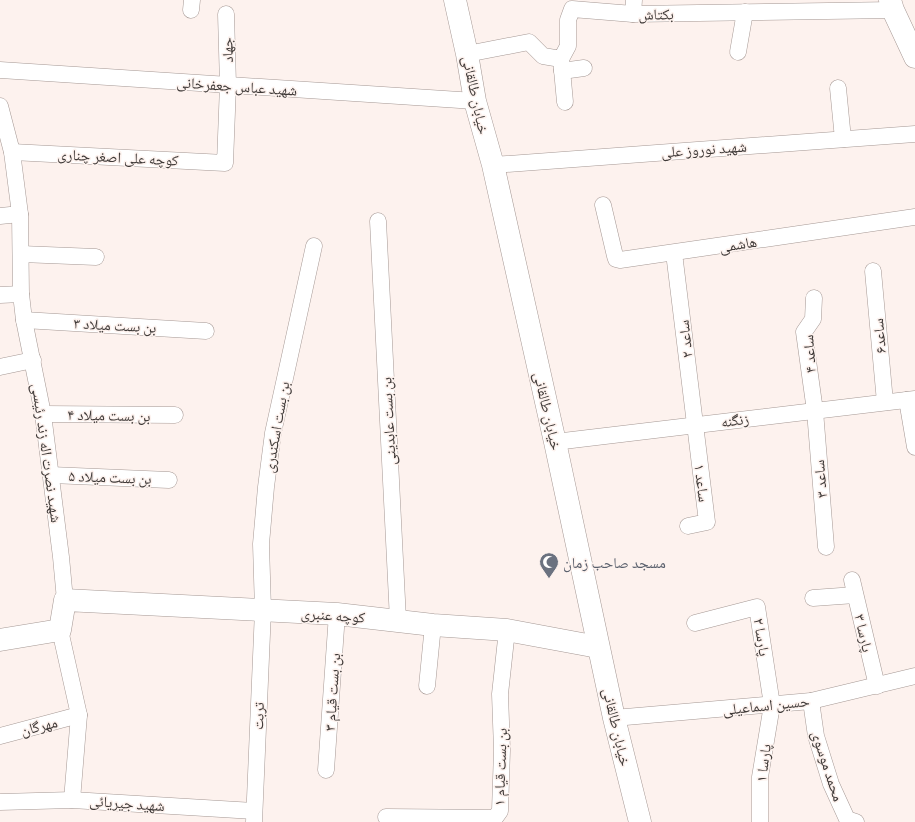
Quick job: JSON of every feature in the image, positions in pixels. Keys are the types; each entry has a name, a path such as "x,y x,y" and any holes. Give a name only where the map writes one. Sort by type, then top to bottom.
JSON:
{"main road":[{"name":"خیابان طالقانی","path":"455,0 467,54 474,101 492,165 555,442 598,647 640,822"},
{"path":"892,5 915,57"},
{"name":"کوچه عنبری","path":"65,600 337,614 433,625 507,630 598,647"},
{"name":"شهید نصرت اله زند رئیسی","path":"60,630 65,600"},
{"path":"0,640 60,630"}],"street":[{"name":"بکتاش","path":"562,65 568,46 568,20 572,9 634,7 745,12 892,5"},
{"path":"738,52 745,12"},
{"name":"جهاد","path":"225,163 228,85 226,14"},
{"path":"467,54 529,42 544,56 562,65 584,68"},
{"path":"562,65 565,102"},
{"name":"شهید عباس جعفرخانی","path":"0,70 474,101"},
{"path":"838,88 843,139"},
{"name":"شهید نصرت اله زند رئیسی","path":"0,106 12,152 20,214 21,294 24,320 43,414 65,600"},
{"name":"شهید نوروز علی","path":"492,165 915,134"},
{"name":"کوچه علی اصغر چناری","path":"12,152 225,163"},
{"name":"هاشمی","path":"604,205 616,259 620,260 915,217"},
{"path":"0,216 20,214"},
{"name":"بن بست عابدینی","path":"378,221 398,620"},
{"name":"بن بست اسکندری","path":"263,610 261,544 273,433 314,246"},
{"name":"ساعد ۲","path":"674,253 694,425"},
{"path":"21,254 96,257"},
{"name":"ساعد۶","path":"873,271 885,402"},
{"path":"0,295 21,294"},
{"name":"ساعد ۴","path":"814,298 813,319 804,332 815,411"},
{"name":"بن بست میلاد ۳","path":"24,320 206,331"},
{"path":"0,367 33,360"},
{"path":"911,399 915,447"},
{"name":"زنگنه","path":"555,442 911,399"},
{"name":"ساعد ۳","path":"815,411 826,547"},
{"name":"بن بست میلاد ۴","path":"43,414 174,415"},
{"name":"ساعد ۱","path":"688,526 707,522 694,425"},
{"name":"بن بست میلاد ۵","path":"51,475 170,480"},
{"name":"پارسا ۳","path":"812,598 854,587 877,686"},
{"name":"پارسا ۲","path":"696,623 757,607 772,705"},
{"name":"تربت","path":"254,817 263,610"},
{"name":"بن بست قیام ۳","path":"326,770 337,614"},
{"path":"427,686 433,625"},
{"name":"شهید نصرت اله زند رئیسی","path":"60,630 78,715 72,800"},
{"name":"بن بست قیام ۱","path":"386,817 495,818 500,811 502,750 500,694 507,630"},
{"name":"حسین اسماعیلی","path":"614,718 811,701 915,676"},
{"name":"محمد موسوی","path":"811,701 816,736 831,784 850,821"},
{"name":"پارسا ۱","path":"760,822 760,777 772,705"},
{"name":"مهرگان","path":"0,736 78,715"},
{"name":"شهید جیریائی","path":"0,802 72,800 254,817"}],"place":[{"name":"مسجد صاحب زمان","path":"549,579"}]}
